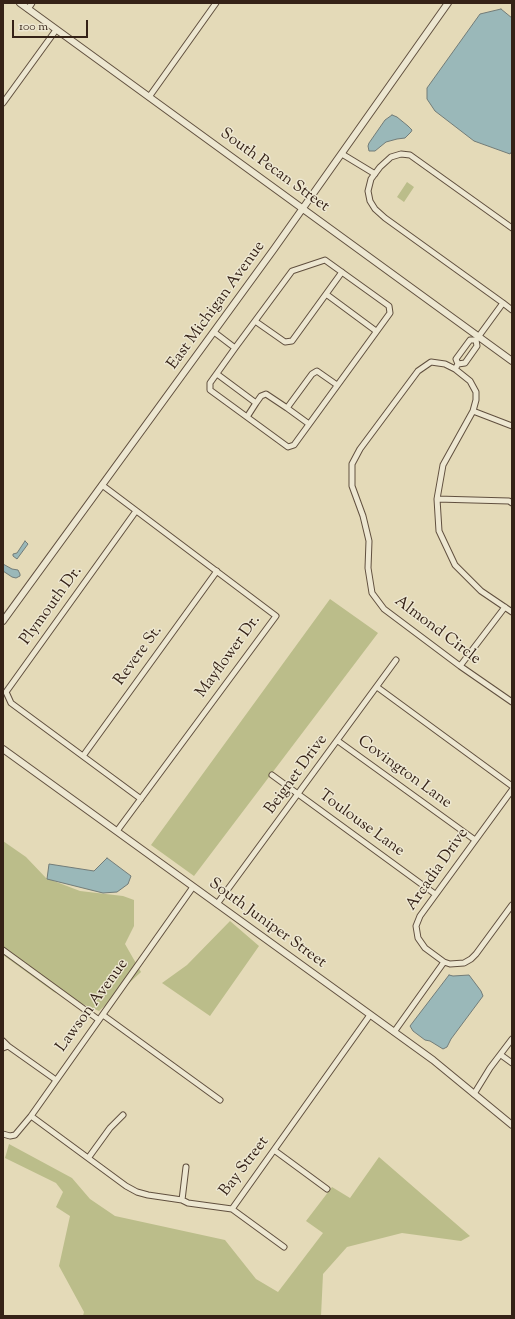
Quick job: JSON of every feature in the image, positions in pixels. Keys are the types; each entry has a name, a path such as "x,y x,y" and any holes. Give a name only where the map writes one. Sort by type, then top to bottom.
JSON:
{"street":[{"name":"South Pecan Street","path":"20,3 477,338 512,361"},
{"path":"28,9 32,3"},
{"path":"148,96 216,3"},
{"name":"East Michigan Avenue","path":"3,621 303,209 448,3"},
{"path":"3,103 56,30"},
{"path":"342,154 375,174"},
{"path":"512,228 410,154 401,154 391,157 371,179 368,191 370,201 375,209 385,218 512,310"},
{"path":"325,260 389,306 390,313 294,444 288,447 210,390 210,383 255,321 292,271 325,260"},
{"path":"255,321 286,342 292,341 342,272"},
{"path":"326,294 376,331"},
{"path":"477,338 470,340 456,359 457,367 464,363 477,346 477,338 503,303"},
{"path":"214,332 235,348"},
{"name":"Almond Circle","path":"512,612 481,591 455,565 439,531 437,499 443,465 473,411 476,400 476,392 470,381 457,367 431,362 418,371 360,449 352,464 352,486 363,516 368,541 368,568 372,592 384,609 460,666 512,702"},
{"path":"287,408 312,374 317,371 337,385"},
{"path":"217,374 256,403"},
{"path":"247,417 261,396 266,394 309,424"},
{"path":"473,411 512,426"},
{"name":"Mayflower Dr.","path":"102,485 276,616 117,831"},
{"path":"437,499 509,501 512,503"},
{"name":"Plymouth Dr.","path":"136,511 6,692 11,703 141,799"},
{"name":"Revere St.","path":"83,756 216,571"},
{"path":"460,666 505,607"},
{"name":"Beignet Drive","path":"217,904 396,660"},
{"path":"377,687 512,786"},
{"name":"Covington Lane","path":"338,741 475,840"},
{"name":"South Juniper Street","path":"3,749 432,1060 512,1125"},
{"name":"Toulouse Lane","path":"272,775 435,894"},
{"name":"Arcadia Drive","path":"444,962 425,948 418,938 416,926 420,916 435,894 512,790"},
{"name":"Lawson Avenue","path":"3,1134 10,1136 15,1135 31,1116 193,886"},
{"path":"394,1032 444,962 456,965 471,959 512,905"},
{"path":"3,950 99,1020"},
{"path":"103,1015 220,1100"},
{"name":"Bay Street","path":"31,1116 136,1192 182,1200 188,1203 232,1208 370,1015"},
{"path":"474,1094 490,1068 512,1039"},
{"path":"3,1041 6,1047 56,1080"},
{"path":"501,1054 512,1063"},
{"path":"89,1158 110,1128 124,1115"},
{"path":"274,1150 327,1189"},
{"path":"182,1200 186,1167"},
{"path":"232,1208 284,1247"}],"green space":[{"path":"407,182 414,187 404,202 397,197"},
{"path":"330,599 378,633 194,876 151,845"},
{"path":"3,841 26,857 46,878 80,891 123,896 134,900 134,926 125,944 141,972 99,1011 54,992 3,955"},
{"path":"230,921 259,946 210,1016 162,983 187,965"},
{"path":"9,1144 72,1178 90,1199 115,1216 225,1240 256,1279 278,1292 323,1233 306,1221 332,1187 350,1198 379,1157 470,1236 461,1241 402,1233 347,1247 323,1274 321,1316 83,1316 84,1312 59,1266 70,1216 56,1207 63,1192 56,1183 5,1158"}],"water":[{"path":"501,9 512,18 512,151 510,154 474,141 435,111 427,99 427,88 480,14"},
{"path":"392,115 408,126 412,130 411,132 405,138 386,142 375,151 369,151 369,143 385,120"},
{"path":"25,541 28,544 17,559 13,556 13,554 17,553"},
{"path":"3,564 12,569 18,570 20,576 16,578 12,577 3,571"},
{"path":"107,858 131,876 128,884 117,892 103,893 47,879 49,864 94,871"},
{"path":"449,975 469,975 483,996 451,1039 447,1047 443,1049 430,1041 425,1040 413,1031 410,1026"}]}
